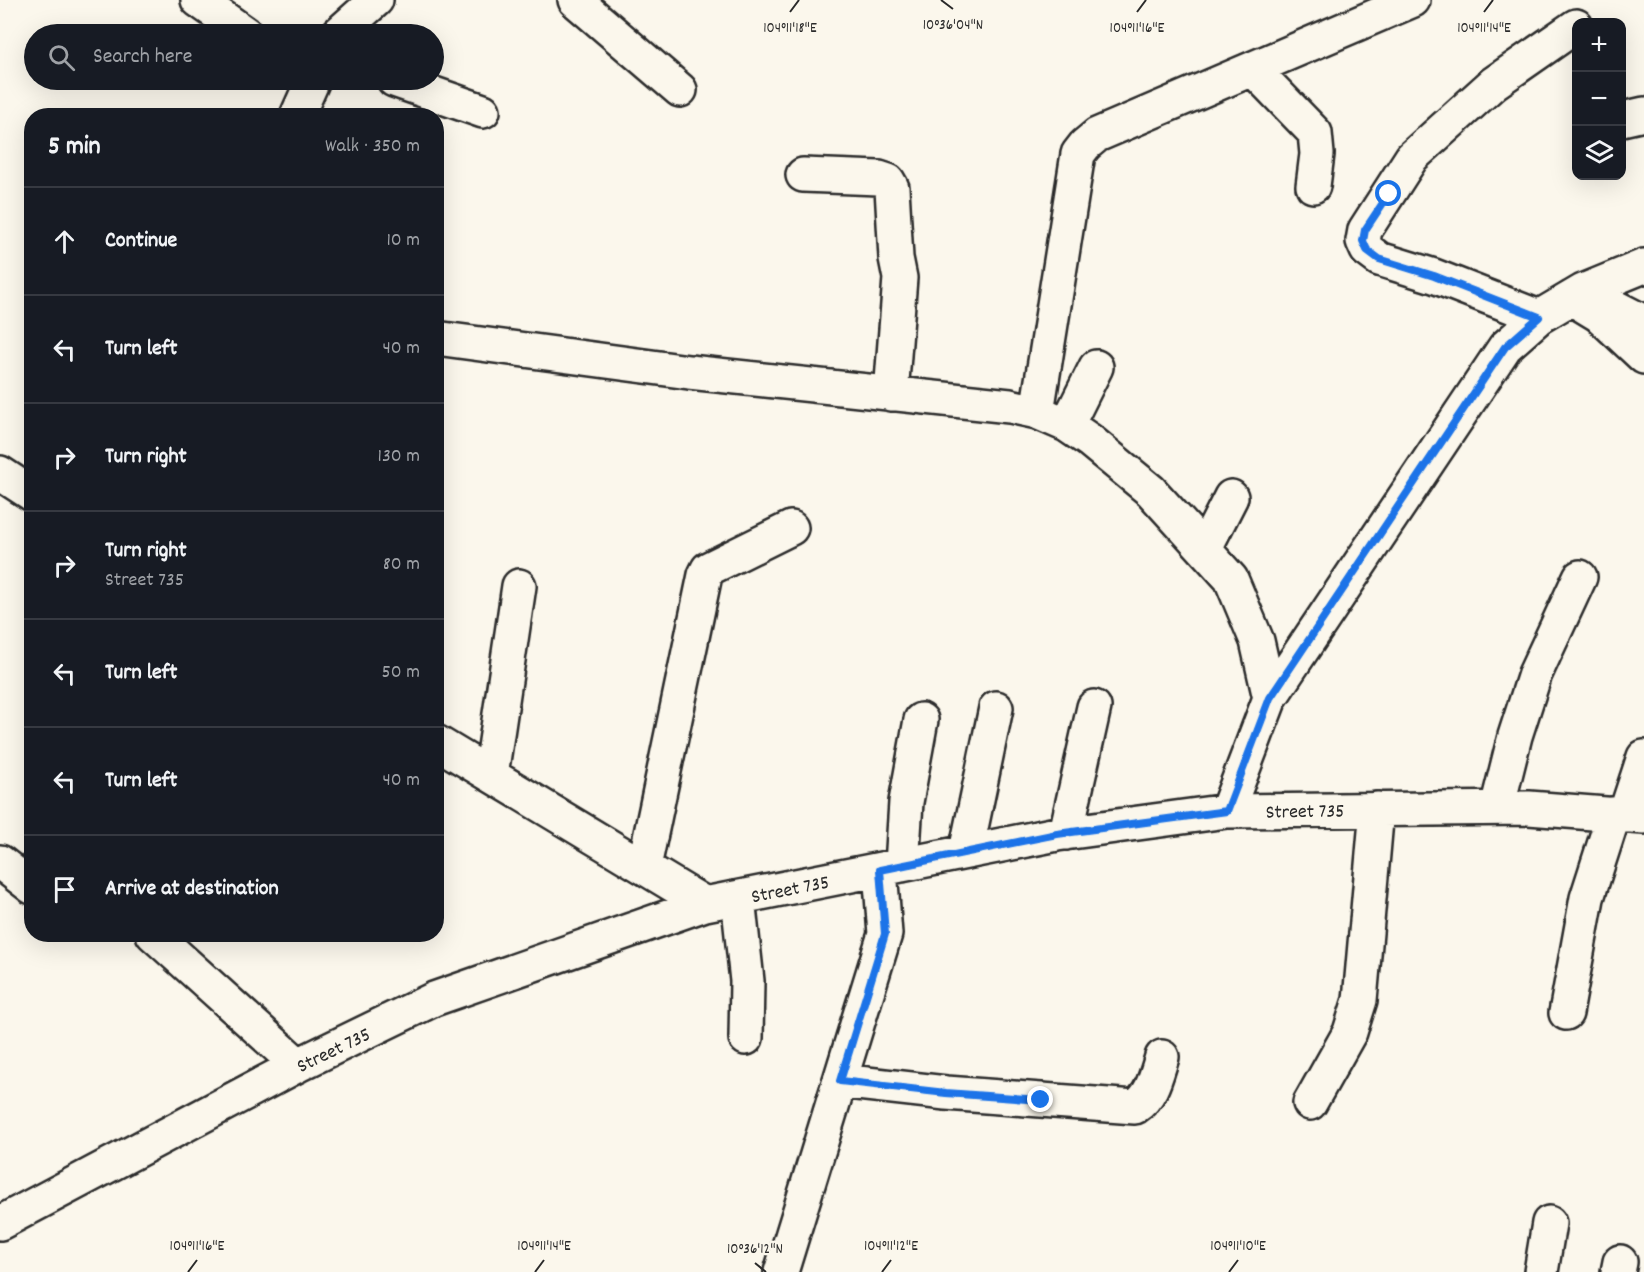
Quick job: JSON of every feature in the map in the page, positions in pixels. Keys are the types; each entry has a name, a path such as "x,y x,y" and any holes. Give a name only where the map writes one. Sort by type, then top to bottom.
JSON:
{"street":[{"path":"198,0 232,24"},
{"path":"349,24 376,0"},
{"path":"575,0 680,90"},
{"path":"1037,412 1078,154 1085,145 1097,135 1413,0"},
{"path":"1577,0 1583,18"},
{"path":"1539,317 1434,276 1379,259 1367,250 1363,241 1365,230 1412,157 1494,83 1572,29"},
{"path":"1253,69 1315,133 1317,154 1312,186"},
{"path":"301,108 309,90"},
{"path":"423,90 483,111"},
{"path":"1626,118 1644,114"},
{"path":"803,176 879,178 888,181 892,188 896,258 900,279 891,394"},
{"path":"1227,811 1270,698 1505,347 1539,317 1577,295 1644,266"},
{"path":"1577,295 1644,322"},
{"path":"1577,295 1644,357"},
{"path":"444,339 688,372 1010,405 1037,412 1067,425 1151,491 1231,579 1257,641 1270,698"},
{"path":"1067,425 1096,368"},
{"path":"0,473 24,489"},
{"path":"1205,548 1231,497"},
{"path":"644,867 705,575 708,569 791,528"},
{"path":"1497,808 1515,736 1535,674 1580,576"},
{"path":"491,774 519,586"},
{"path":"1066,832 1094,707"},
{"path":"966,852 996,708"},
{"path":"781,1272 885,934 891,867 921,720"},
{"path":"444,747 705,904"},
{"path":"1566,1013 1587,898 1628,815 1644,757"},
{"name":"Street 735","path":"0,1223 298,1065 434,999 705,904 1066,832 1227,811 1529,808 1628,815"},
{"path":"1310,1103 1350,1032 1360,1000 1377,809"},
{"path":"0,862 24,881"},
{"path":"738,898 747,981 746,1038"},
{"path":"162,942 298,1065"},
{"path":"840,1081 946,1093 1135,1107 1149,1094 1162,1057"},
{"path":"1541,1272 1549,1223"}],"route":[{"path":"1041,1100 946,1093 840,1081 885,934 880,870 1057,834 1227,811 1270,698 1505,347 1539,317 1434,276 1379,259 1367,250 1363,241 1365,230 1389,194"}]}
